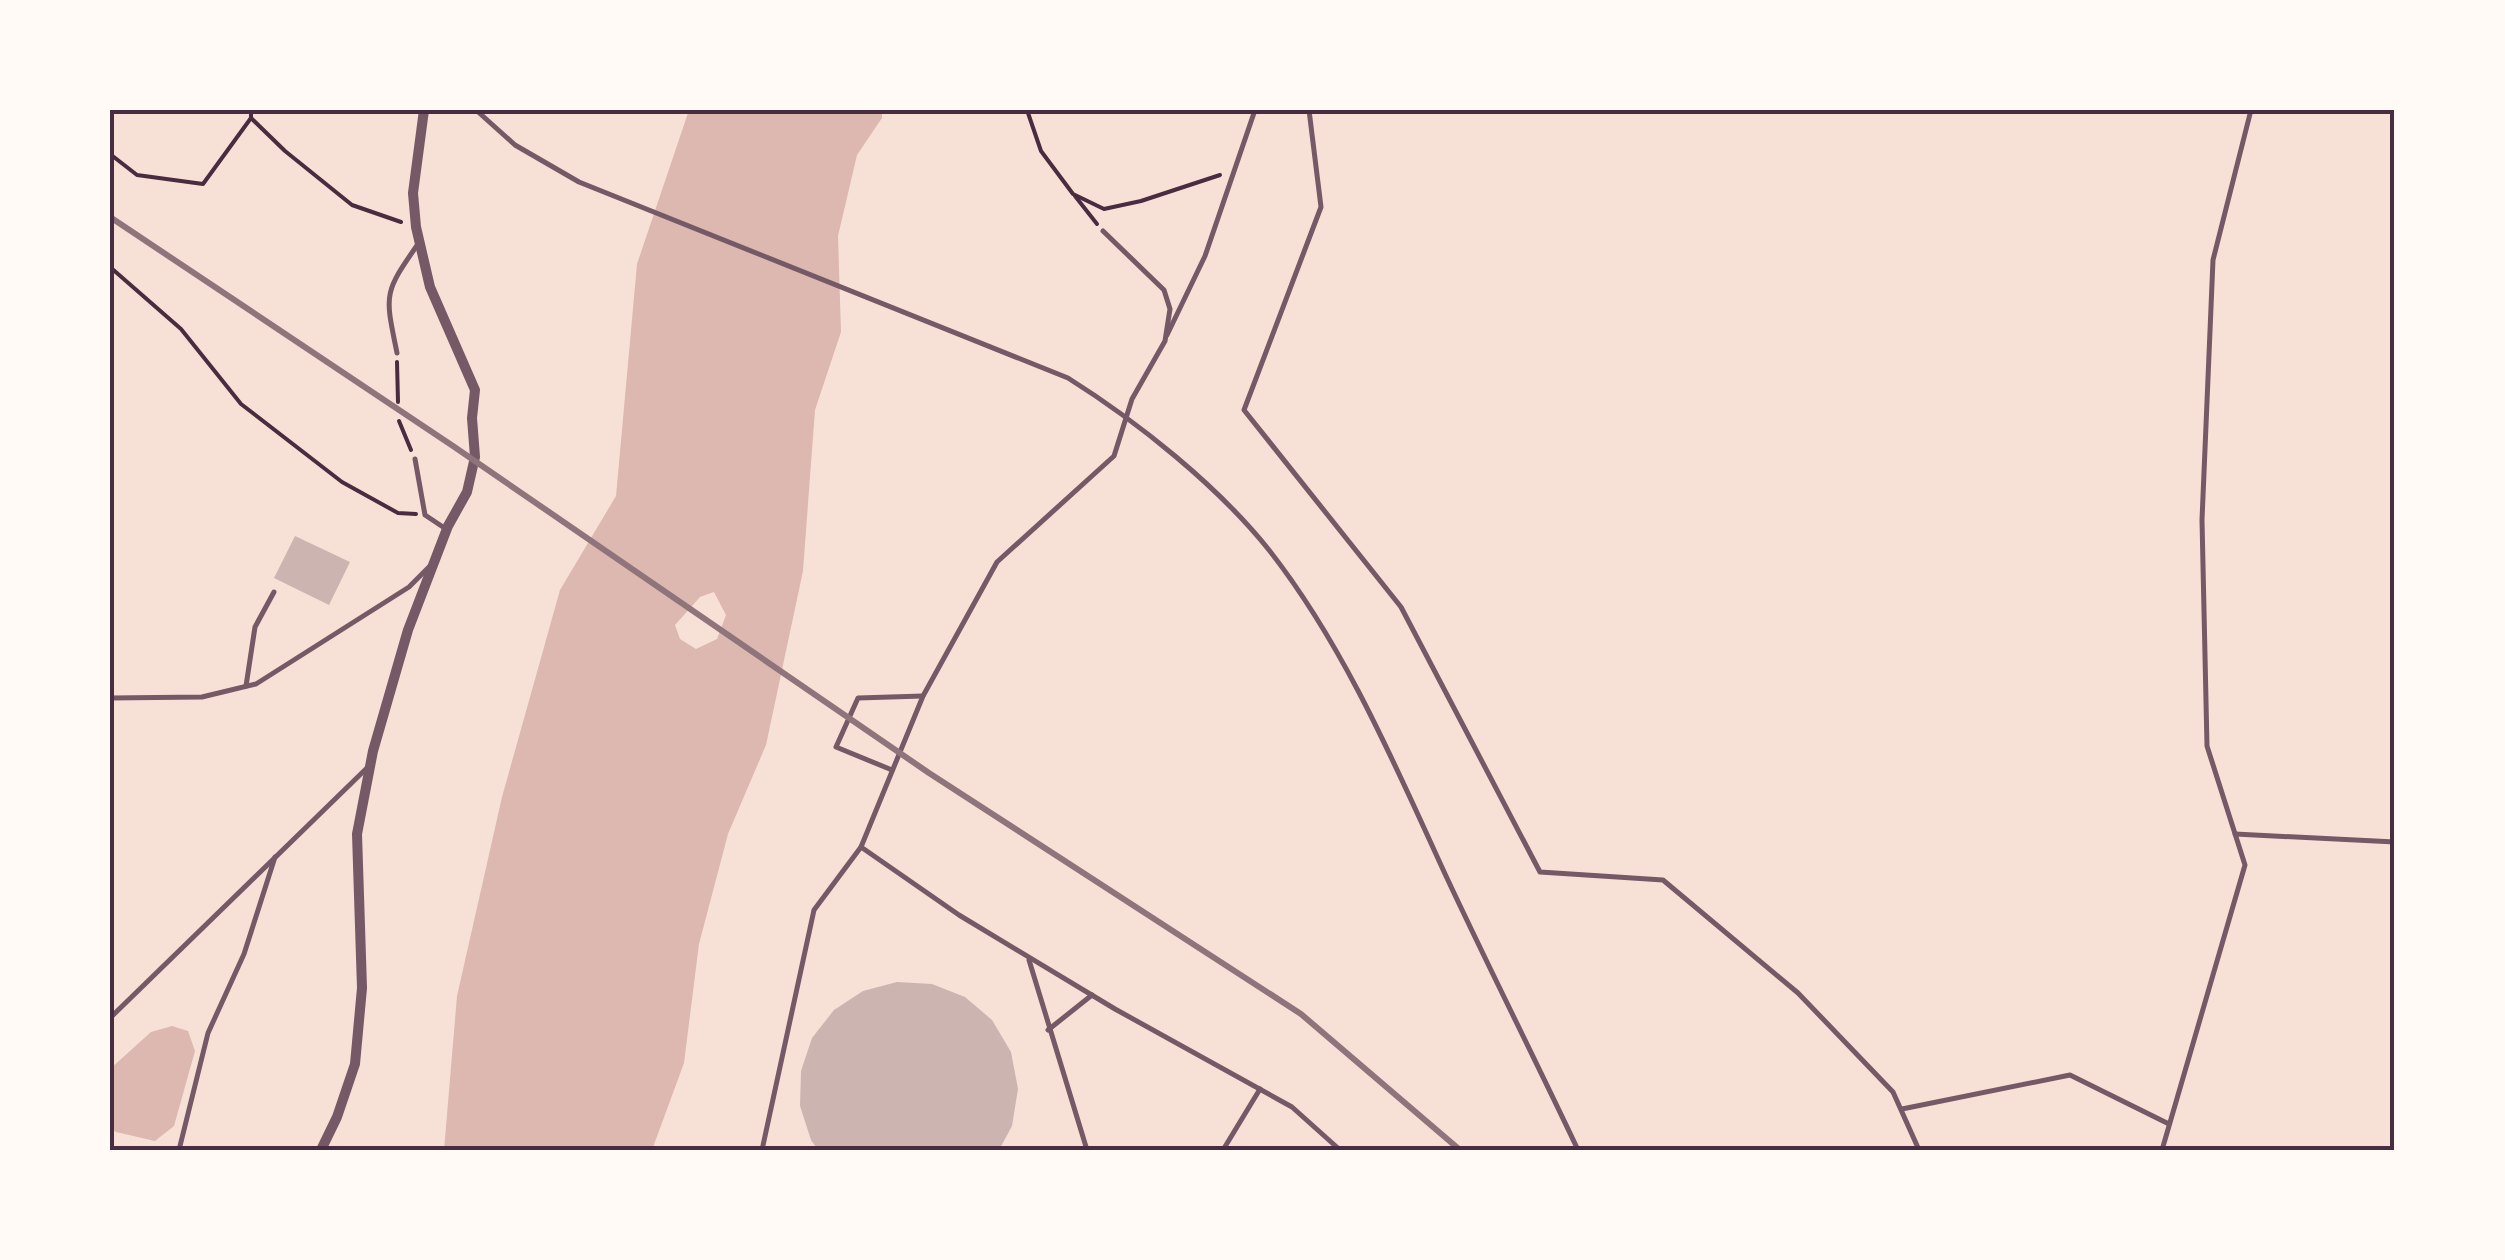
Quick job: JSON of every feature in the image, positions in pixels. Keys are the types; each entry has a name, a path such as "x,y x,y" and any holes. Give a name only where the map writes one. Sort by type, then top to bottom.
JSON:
{"street":[{"path":"321,1150 349,1084 357,1046 362,988 357,834 370,765 395,670 446,529 467,492 475,457 475,390 430,287 416,227 414,193 424,110"}],"lane":[{"path":"476,110 515,145 579,182 1068,378 1205,482 1267,548 1306,605 1398,769 1578,1150"},
{"path":"762,1150 814,910 860,847 923,696 998,562 1114,456 1132,398 1204,256 1255,110"},
{"path":"1309,110 1321,208 1244,410 1402,607 1540,872 1663,880 1798,992 1893,1092 1919,1150"},
{"path":"2162,1150 2245,865 2207,746 2202,520 2213,260 2251,110"},
{"path":"1103,232 1164,290 1170,309 1164,341"},
{"path":"397,352 386,302 395,276 420,241"},
{"path":"415,460 426,515 446,529"},
{"path":"110,698 202,697 246,686 314,649 409,587 433,564"},
{"path":"246,686 254,627 274,592"},
{"path":"892,770 836,747 858,698 923,696"},
{"path":"110,1018 370,765"},
{"path":"2235,834 2395,842"},
{"path":"860,847 1028,957 1292,1108 1340,1150"},
{"path":"179,1150 208,1033 244,954 276,854"},
{"path":"1028,957 1087,1150"},
{"path":"1048,1030 1092,995"},
{"path":"1900,1109 2070,1075 2168,1124"},
{"path":"1223,1150 1260,1089"}],"path":[{"path":"110,154 137,175 203,184 251,118 251,110"},
{"path":"1028,110 1040,152 1103,232"},
{"path":"251,118 285,152 352,205 416,227"},
{"path":"1074,194 1104,210 1234,170"},
{"path":"110,267 181,329 241,404 342,482 398,514 426,515"},
{"path":"397,352 398,402"},
{"path":"398,420 415,460"}],"shaded area":[{"path":"689,110 882,110 882,118 857,155 838,236 841,332 815,410 803,571 766,745 728,834 699,944 684,1063 652,1150 444,1150 457,996 502,797 560,590 616,496 637,264","holes":["714,592 726,615 717,639 696,649 680,639 675,625 700,597"]},
{"path":"172,1026 188,1031 195,1051 174,1126 155,1141 116,1132 110,1127 110,1069 151,1032"}],"building":[{"path":"295,536 350,562 329,605 274,578"},
{"path":"897,982 932,984 965,997 992,1020 1011,1052 1018,1089 1012,1126 999,1150 818,1150 811,1140 800,1106 801,1071 812,1038 834,1010 863,991"}],"railway":[{"path":"110,217 453,446 929,773 1301,1014 1460,1150"}]}
